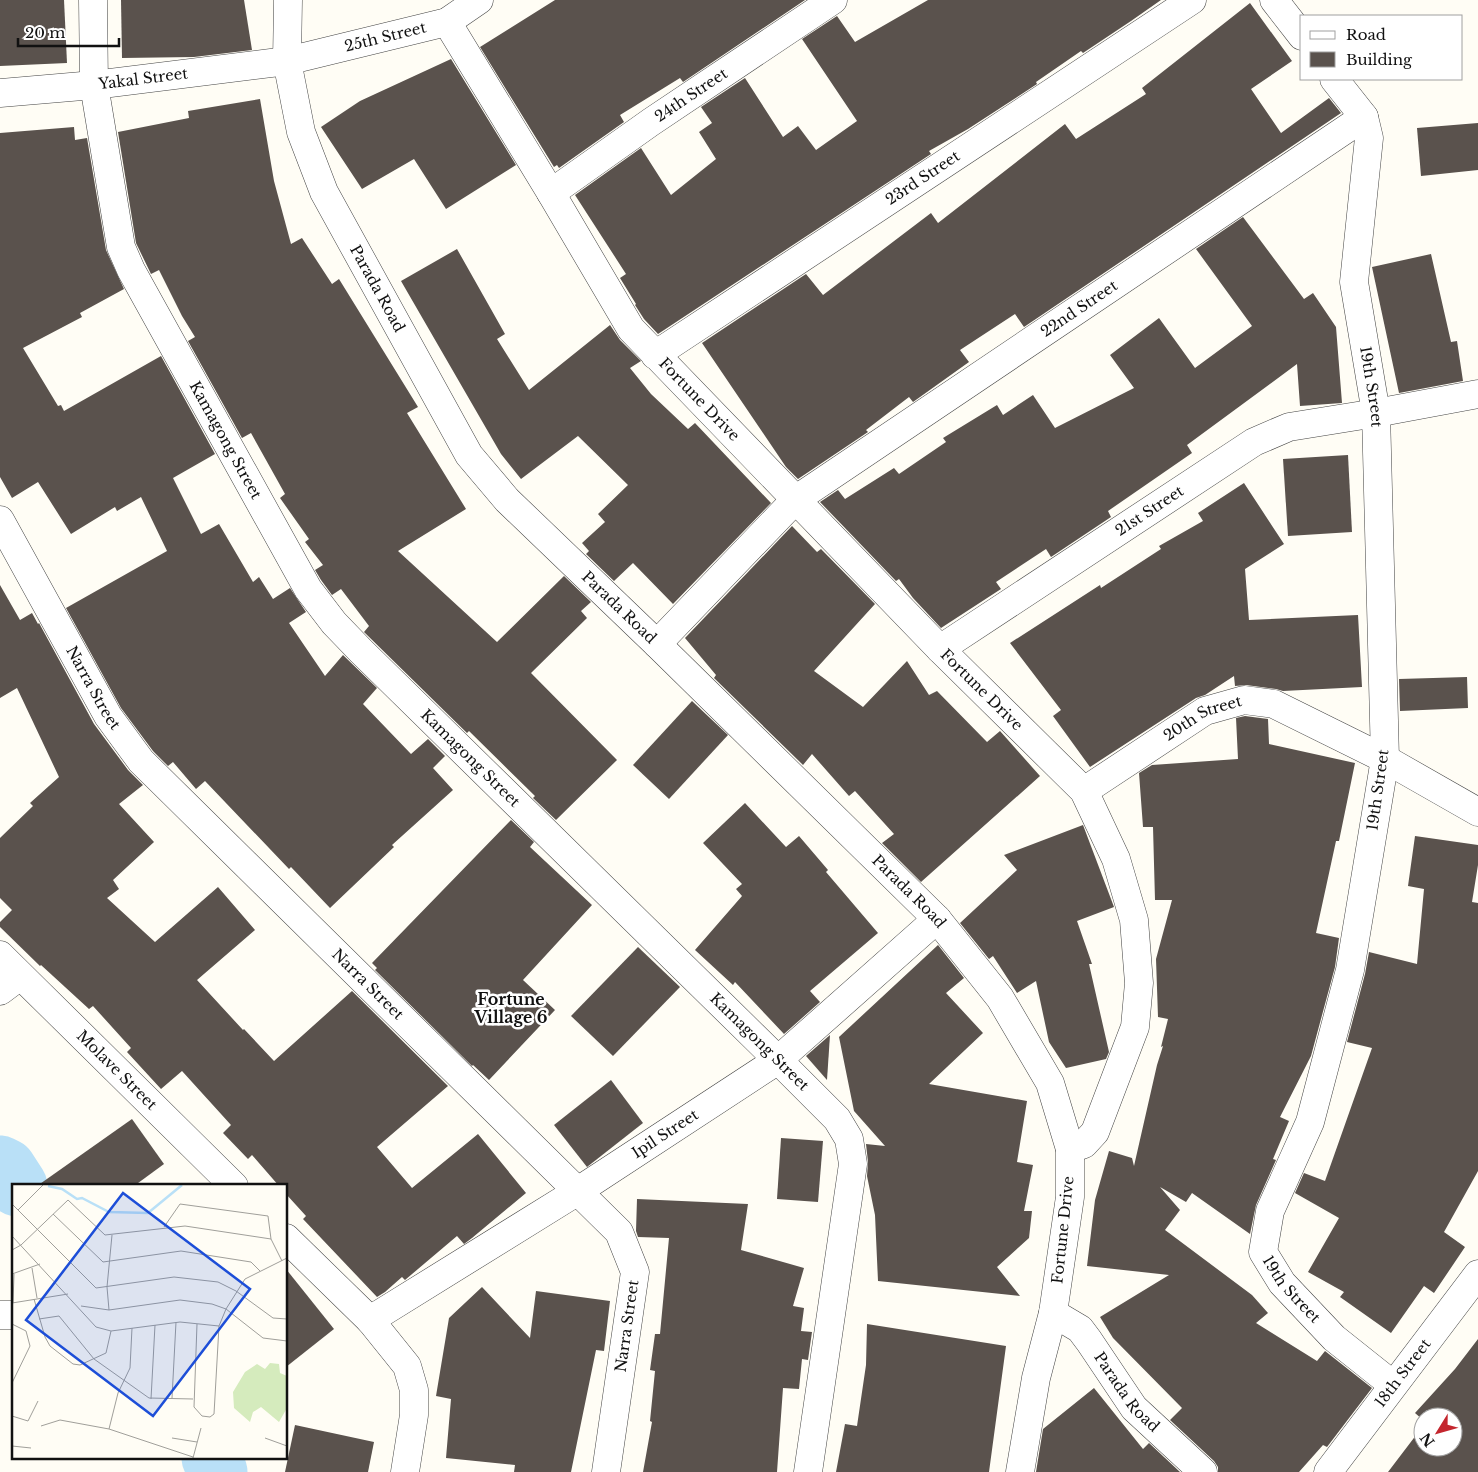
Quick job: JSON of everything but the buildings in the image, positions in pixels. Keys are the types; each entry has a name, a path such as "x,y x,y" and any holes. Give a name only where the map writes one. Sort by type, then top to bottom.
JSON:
{"street":[{"name":"Kamagong Street","path":"93,0 94,85 121,247 131,270 308,589 334,623 368,658 838,1119 850,1139 853,1164 808,1472"},
{"name":"Parada Road","path":"288,0 287,61 301,132 324,192 469,455 507,500 657,644 937,919 1000,998 1050,1083 1070,1149"},
{"name":"25th Street","path":"287,61 447,22 479,0"},
{"name":"24th Street","path":"551,193 651,122 833,0"},
{"name":"23rd Street","path":"654,356 1192,0"},
{"path":"1274,0 1300,33"},
{"name":"Fortune Drive","path":"447,22 551,193 631,330 654,356 940,649 1084,791 1116,859 1134,920 1140,983 1135,1027 1096,1132 1084,1144 1070,1149 1070,1197 1053,1313 1036,1378 1020,1472"},
{"name":"Yakal Street","path":"0,93 94,85 287,61"},
{"name":"19th Street","path":"1335,80 1364,117 1369,138 1354,282 1376,413 1385,759 1350,970 1310,1122 1270,1211 1263,1252 1282,1283 1334,1338 1392,1385"},
{"name":"22nd Street","path":"657,644 795,500 1364,117"},
{"name":"21st Street","path":"940,649 1254,442 1289,427 1478,394"},
{"name":"Narra Street","path":"0,520 108,716 141,761 619,1232 635,1272 606,1472"},
{"name":"20th Street","path":"1084,791 1205,712 1244,700 1274,704 1385,759"},
{"path":"1385,759 1478,812"},
{"name":"Ipil Street","path":"370,1320 578,1191 778,1060 937,919"},
{"name":"Molave Street","path":"0,955 10,984 232,1184"},
{"path":"288,1240 370,1320 407,1366 414,1390 414,1415 405,1472"},
{"name":"18th Street","path":"1328,1472 1392,1385 1478,1274"},
{"name":"Parada Road","path":"1053,1313 1080,1329 1134,1408 1203,1472"}],"waterway":[{"path":"0,1166 6,1169 16,1184"},
{"path":"213,1460 217,1472"}],"district":[{"name":"Fortune Village 6","path":"511,1008"}]}
